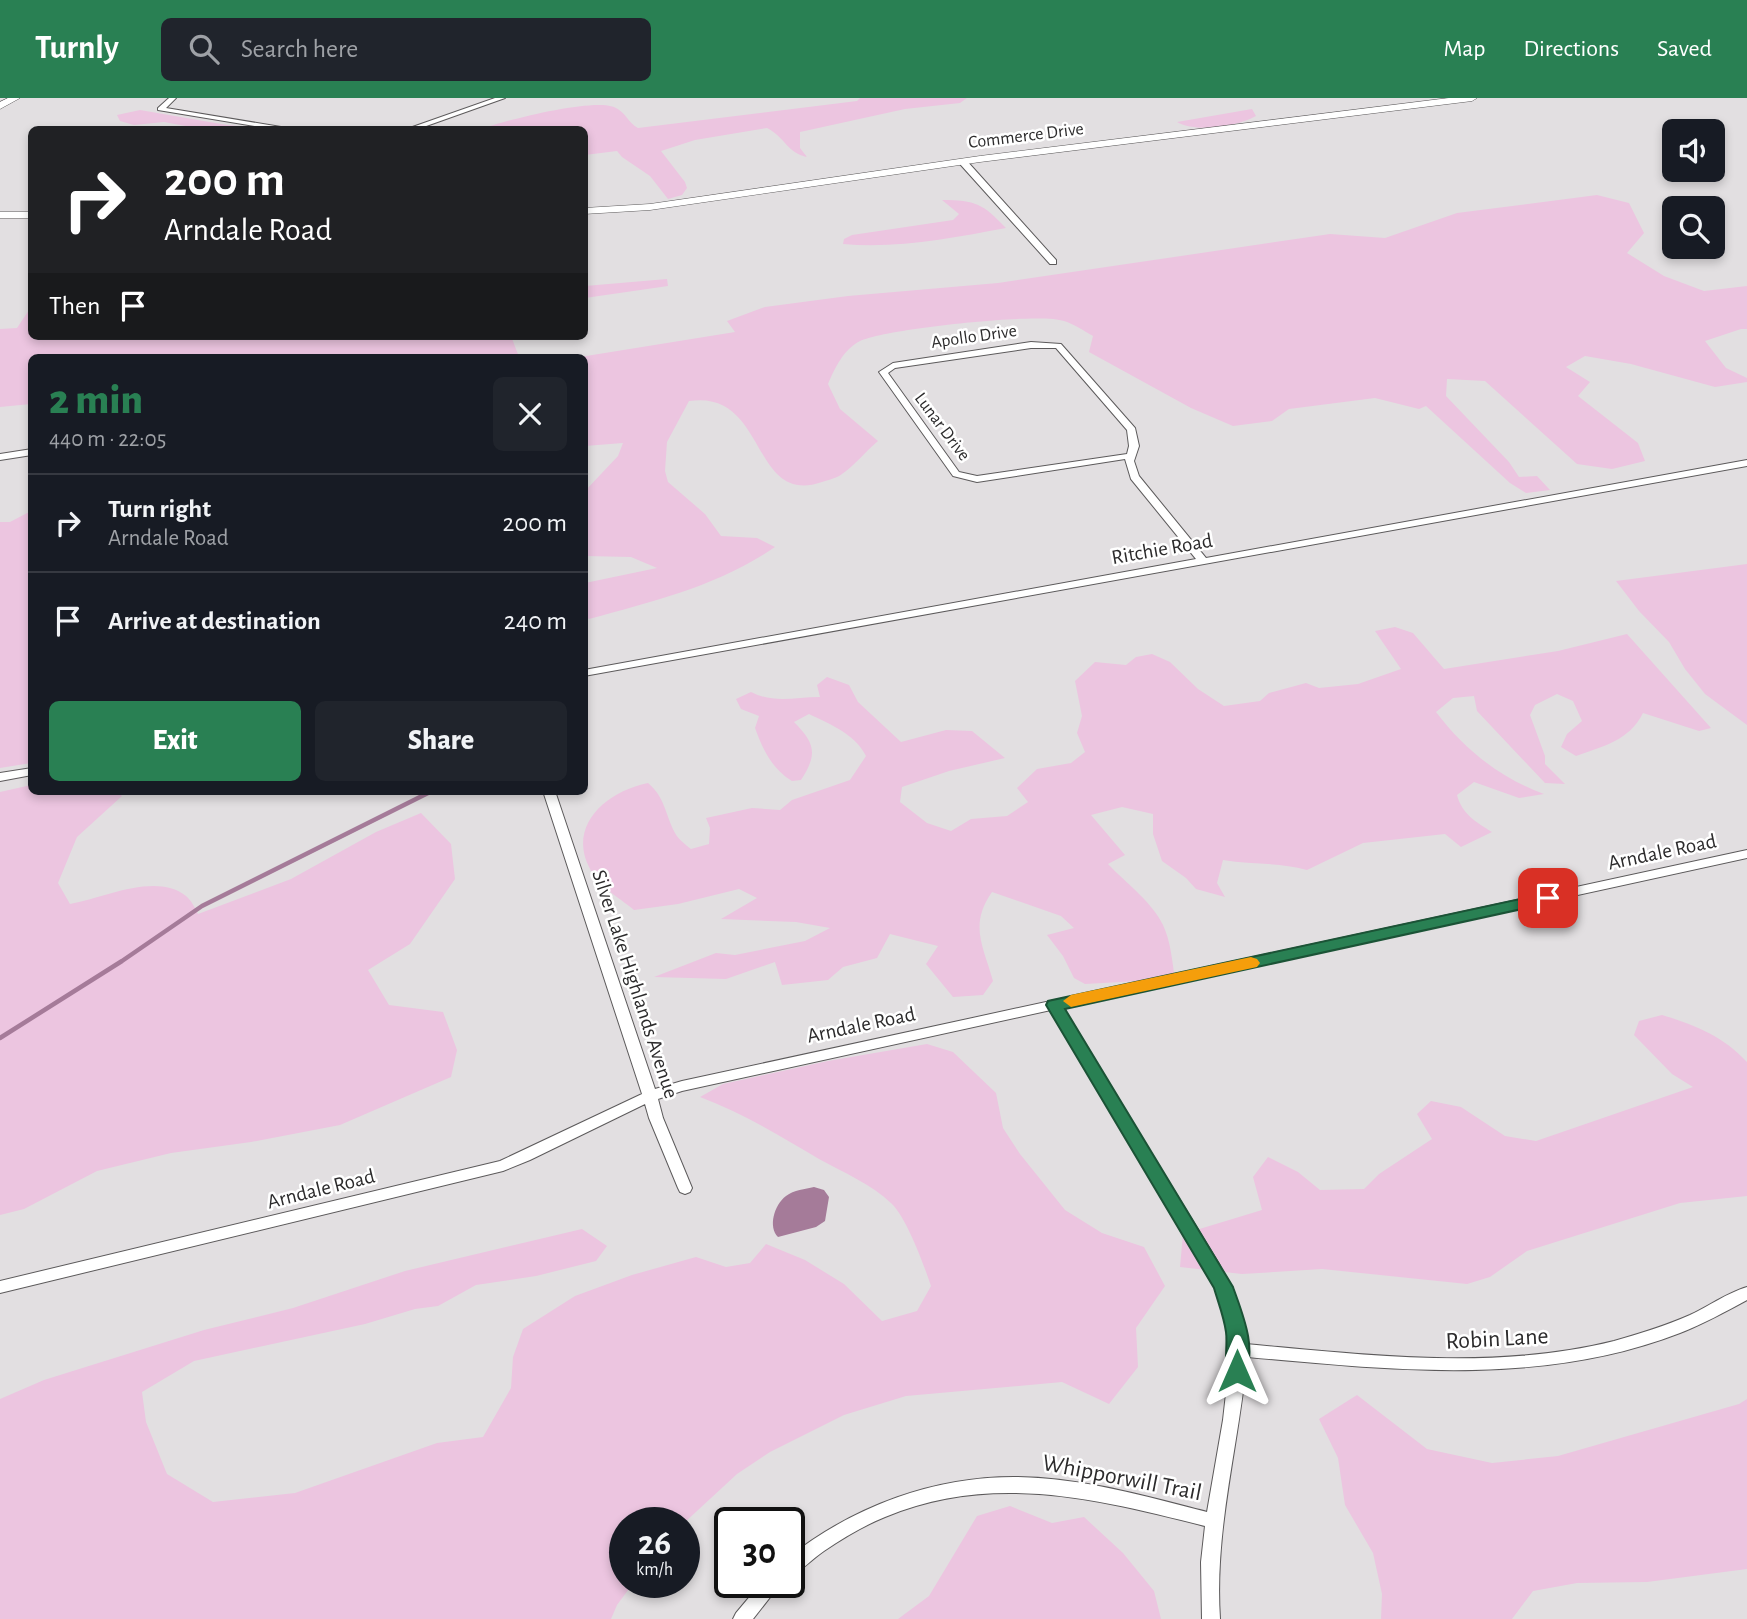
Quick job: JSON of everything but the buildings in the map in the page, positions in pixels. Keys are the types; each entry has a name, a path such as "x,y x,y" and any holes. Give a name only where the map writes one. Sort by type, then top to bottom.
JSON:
{"street":[{"path":"0,106 15,98"},
{"path":"173,98 160,106 161,110 269,126"},
{"path":"419,126 502,98"},
{"name":"Commerce Drive","path":"588,211 650,208 963,162 1472,98"},
{"path":"963,162 1053,261"},
{"path":"0,215 28,215"},
{"name":"Apollo Drive","path":"888,368 1048,344 1063,350 1132,430 1135,446 1129,456"},
{"name":"Lunar Drive","path":"888,368 883,372 884,376 956,474 976,479 1129,456"},
{"path":"0,457 28,453"},
{"path":"1129,456 1134,477 1140,486 1203,561"},
{"name":"Ritchie Road","path":"588,672 1747,463"},
{"path":"0,777 28,772"},
{"name":"Silver Lake Highlands Avenue","path":"550,795 671,1160 685,1188"},
{"name":"Arndale Road","path":"0,1287 503,1166 542,1150 650,1096 682,1086 1747,854"},
{"path":"1054,1005 1214,1268 1231,1307 1239,1350 1233,1413 1214,1521 1209,1580 1211,1619"},
{"name":"Robin Lane","path":"1239,1350 1409,1364 1485,1366 1529,1363 1581,1355 1667,1331 1747,1293"},
{"name":"Whipporwill Trail","path":"805,1555 822,1542 869,1516 938,1493 976,1487 1051,1486 1214,1521"},
{"path":"742,1619 760,1598"}],"shaded area":[{"path":"860,98 967,98 960,103 905,109 800,132 800,148 807,157 795,152 767,128 695,140 661,151 687,188 682,195 668,199 650,176 617,151 588,155 588,126 491,126 588,105 614,107 638,128 857,101"},
{"path":"1252,109 1256,116 1227,126 1206,128 1177,122"},
{"path":"140,110 238,126 186,126 164,122 134,125 120,121 117,115"},
{"path":"1597,195 1629,203 1644,233 1627,253 1664,276 1704,291 1747,286 1747,329 1705,341 1726,368 1747,378 1747,382 1715,387 1631,364 1585,356 1566,367 1590,382 1578,396 1638,443 1645,461 1612,469 1577,464 1485,381 1447,379 1446,396 1509,462 1519,477 1537,476 1550,490 1526,493 1510,483 1426,406 1419,409 1375,398 1289,409 1272,421 1233,426 1191,408 1089,352 1093,336 1064,321 995,320 875,336 860,341 849,349 828,384 840,409 878,441 847,470 830,480 799,485 782,478 733,412 714,402 689,401 667,442 665,471 668,482 705,514 721,536 757,538 775,547 731,572 685,591 588,618 588,582 657,568 631,557 588,556 588,488 618,456 623,443 588,446 588,356 735,332 727,321 765,307 848,296 998,283 1330,234 1385,238 1457,213"},
{"path":"942,200 978,205 1006,228 904,244 843,244 844,239 852,235 953,220 959,214"},
{"path":"667,279 668,286 588,298 588,286"},
{"path":"28,312 28,340 513,340 518,354 28,354 28,404 0,407 0,329 17,328"},
{"path":"28,513 28,763 0,768 0,522 10,522"},
{"path":"1747,564 1747,725 1705,694 1685,669 1669,642 1639,611 1616,581"},
{"path":"1395,627 1413,633 1444,669 1558,651 1627,634 1711,728 1699,731 1643,713 1623,736 1576,756 1561,747 1567,734 1582,721 1573,701 1557,694 1535,705 1530,715 1545,756 1545,764 1565,784 1545,783 1477,711 1474,696 1453,698 1436,712 1458,738 1498,771 1544,794 1519,798 1474,782 1457,795 1459,802 1470,817 1492,832 1461,847 1445,834 1363,843 1307,870 1223,860 1217,883 1225,897 1196,889 1186,878 1162,861 1153,834 1153,814 1122,807 1091,815 1125,855 1108,864 1146,901 1163,925 1170,945 1175,979 1085,984 1074,978 1063,956 1047,935 1074,928 1061,916 992,892 981,915 980,925 982,946 993,981 983,995 953,997 926,964 938,946 890,934 877,958 843,967 828,980 782,985 775,962 726,979 654,977 716,953 735,955 805,941 830,928 796,922 721,919 757,898 739,889 678,904 634,910 599,882 588,865 583,848 584,833 590,819 601,806 630,788 648,783 661,800 676,835 691,849 709,844 710,828 706,818 752,808 780,810 792,800 850,780 866,756 841,730 809,714 794,722 810,743 810,763 801,780 792,781 785,776 774,765 761,744 755,728 759,716 741,709 736,699 751,692 777,699 820,697 817,685 827,677 849,685 858,702 901,742 946,730 972,731 1005,758 949,771 902,787 900,802 927,823 951,831 971,819 1007,816 1028,802 1017,788 1037,769 1071,763 1085,752 1077,733 1082,716 1075,681 1095,662 1126,665 1136,657 1152,654 1170,662 1198,689 1224,706 1260,701 1269,693 1306,683 1319,688 1358,684 1401,669 1375,631"},
{"path":"28,786 28,795 121,795 77,837 58,883 70,904 145,886 160,886 174,889 186,896 198,914 291,879 376,832 421,813 451,844 455,879 410,944 368,970 389,1005 443,1012 457,1050 451,1077 340,1125 251,1142 171,1153 97,1171 24,1209 0,1215 0,792"},
{"path":"1662,1015 1708,1032 1747,1062 1747,1196 1680,1203 1527,1251 1490,1277 1467,1284 1322,1269 1242,1274 1180,1267 1183,1234 1262,1210 1253,1177 1268,1157 1298,1172 1320,1190 1364,1189 1379,1174 1432,1139 1417,1114 1431,1101 1461,1107 1505,1136 1536,1141 1693,1087 1672,1074 1634,1035 1639,1021"},
{"path":"927,1044 953,1052 996,1093 1003,1128 1020,1154 1065,1210 1102,1233 1144,1247 1165,1286 1136,1328 1138,1367 1109,1404 1062,1382 906,1396 844,1415 770,1452 737,1474 700,1508 609,1507 609,1598 622,1598 611,1619 0,1619 0,1399 44,1380 204,1330 293,1308 405,1271 582,1229 607,1246 596,1261 536,1276 476,1285 438,1306 415,1309 365,1324 194,1361 142,1392 146,1422 167,1474 213,1502 295,1493 437,1443 483,1437 511,1388 513,1357 523,1329 575,1296 632,1275 696,1257 726,1267 750,1263 766,1244 805,1260 844,1284 882,1321 917,1311 931,1286 909,1231 892,1204 866,1184 761,1125 700,1097 723,1084 828,1061"},
{"path":"814,1187 824,1190 829,1197 825,1221 816,1227 778,1237 773,1222 778,1205 789,1194"},
{"path":"1357,1395 1427,1449 1492,1463 1558,1456 1739,1404 1747,1399 1747,1569 1647,1582 1577,1583 1533,1591 1512,1619 1381,1619 1382,1594 1373,1553 1345,1505 1338,1458 1319,1419"},
{"path":"1010,1506 1052,1523 1084,1517 1123,1553 1154,1591 1161,1619 898,1619 929,1596 977,1516"}],"waterway":[{"path":"0,1038 122,961 202,906 424,795"}],"slow traffic":[{"path":"1071,1001 1251,963"}],"route":[{"path":"1237,1371 1239,1350 1236,1327 1231,1307 1214,1268 1054,1005 1548,898"}]}
